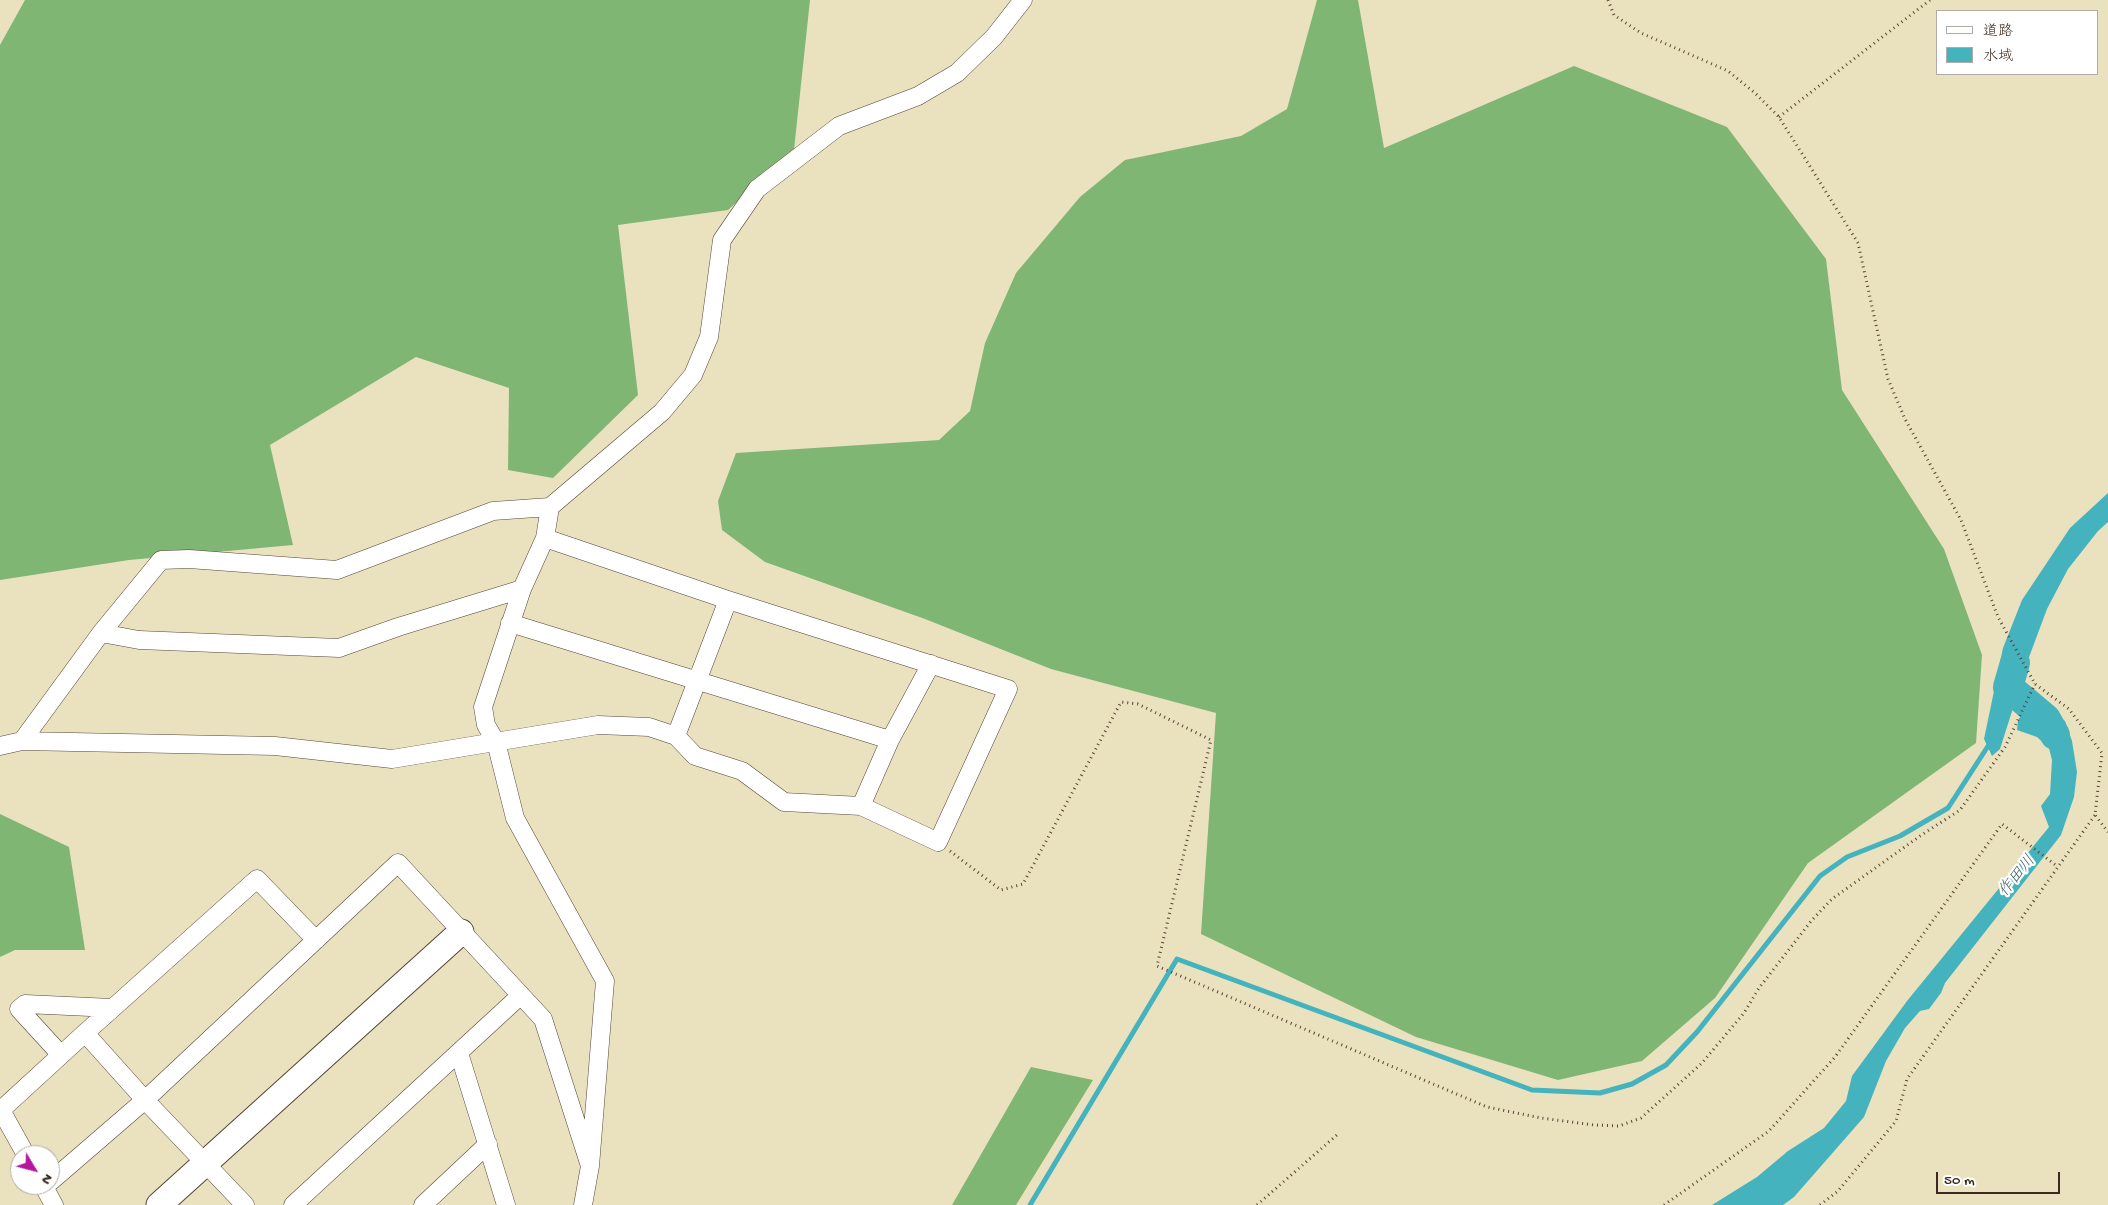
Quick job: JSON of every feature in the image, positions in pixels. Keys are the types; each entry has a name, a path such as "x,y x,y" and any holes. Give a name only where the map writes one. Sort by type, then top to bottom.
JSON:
{"street":[{"path":"22,741 101,633 161,560 189,559 337,570 493,511 550,507 662,412 693,375 709,337 722,240 757,189 838,126 918,96 957,73 994,37 1023,0"},
{"path":"550,507 545,538 522,589 483,707 486,725 496,742 515,818 605,981 590,1166 583,1205"},
{"path":"0,746 22,741 275,746 392,759 447,748 598,725 649,727 676,736 695,756 742,771 784,802 862,806 938,842 1008,690 728,600 545,538"},
{"path":"101,633 139,640 339,648 398,627 522,589"},
{"path":"676,736 728,600"},
{"path":"510,623 890,740"},
{"path":"862,806 890,740 931,664"},
{"path":"60,1180 398,863 543,1019 590,1166"},
{"path":"20,1145 1,1110 85,1032 257,879 316,940"},
{"path":"159,1205 461,932"},
{"path":"293,1205 521,996"},
{"path":"61,1055 19,1009 25,1004 112,1008"},
{"path":"85,1032 145,1100 245,1205"},
{"path":"459,1053 506,1205"},
{"path":"423,1205 488,1144"}],"path":[{"path":"1608,0 1614,16 1641,33 1728,71 1756,94 1779,117 1858,243 1888,380 1905,419 1961,520 2004,627 2034,686 2069,710 2102,753 2095,815 1907,1079 1896,1121 1838,1191 1820,1205"},
{"path":"1779,117 1930,0"},
{"path":"938,842 1001,890 1022,884 1121,702 1138,704 1211,740 1156,966 1488,1107 1550,1119 1594,1125 1619,1126 1641,1118 1702,1063 1744,1013 1759,988 1812,920 1832,899 1960,810 2005,747 2034,686"},
{"path":"2095,815 2108,832"},
{"path":"1664,1205 1769,1131 1829,1064 2002,824 2058,867"},
{"path":"1257,1205 1338,1134"}],"green space":[{"path":"25,0 810,0 794,150 728,210 618,225 638,395 553,478 508,470 509,388 416,357 270,445 293,545 129,560 0,580 0,45"},
{"path":"1317,0 1358,0 1384,148 1574,66 1727,127 1826,259 1842,390 1944,549 1982,655 1976,743 1808,863 1715,998 1642,1061 1558,1080 1416,1037 1201,934 1216,713 1051,669 925,619 765,562 722,530 718,501 736,453 939,440 970,411 985,343 1016,273 1080,197 1125,160 1241,136 1287,109"},
{"path":"0,814 69,847 85,950 15,950 0,957"},
{"path":"1031,1067 1093,1080 1016,1205 952,1205"}],"water":[{"path":"2108,493 2108,522 2098,531 2068,569 2047,609 2019,684 2026,688 2014,705 2000,749 1992,756 1984,739 2003,648 2022,600 2070,528"},
{"path":"2035,697 2065,721 2072,741 2077,772 2074,797 2061,835 1945,983 1941,993 1929,1009 1920,1011 1905,1028 1886,1061 1864,1117 1794,1197 1783,1205 1712,1205 1757,1177 1788,1151 1824,1128 1846,1101 1852,1076 1907,1001 2049,827 2041,806 2050,794 2052,760 2049,748 2037,737 2017,730 2018,720"}],"waterway":[{"name":"作田川","path":"2015,663 2008,687 2046,719 2055,735"},
{"path":"1030,1205 1177,959 1532,1090 1600,1093 1632,1084 1666,1065 1697,1032 1820,876 1847,857 1900,836 1948,808 1990,743"}]}
